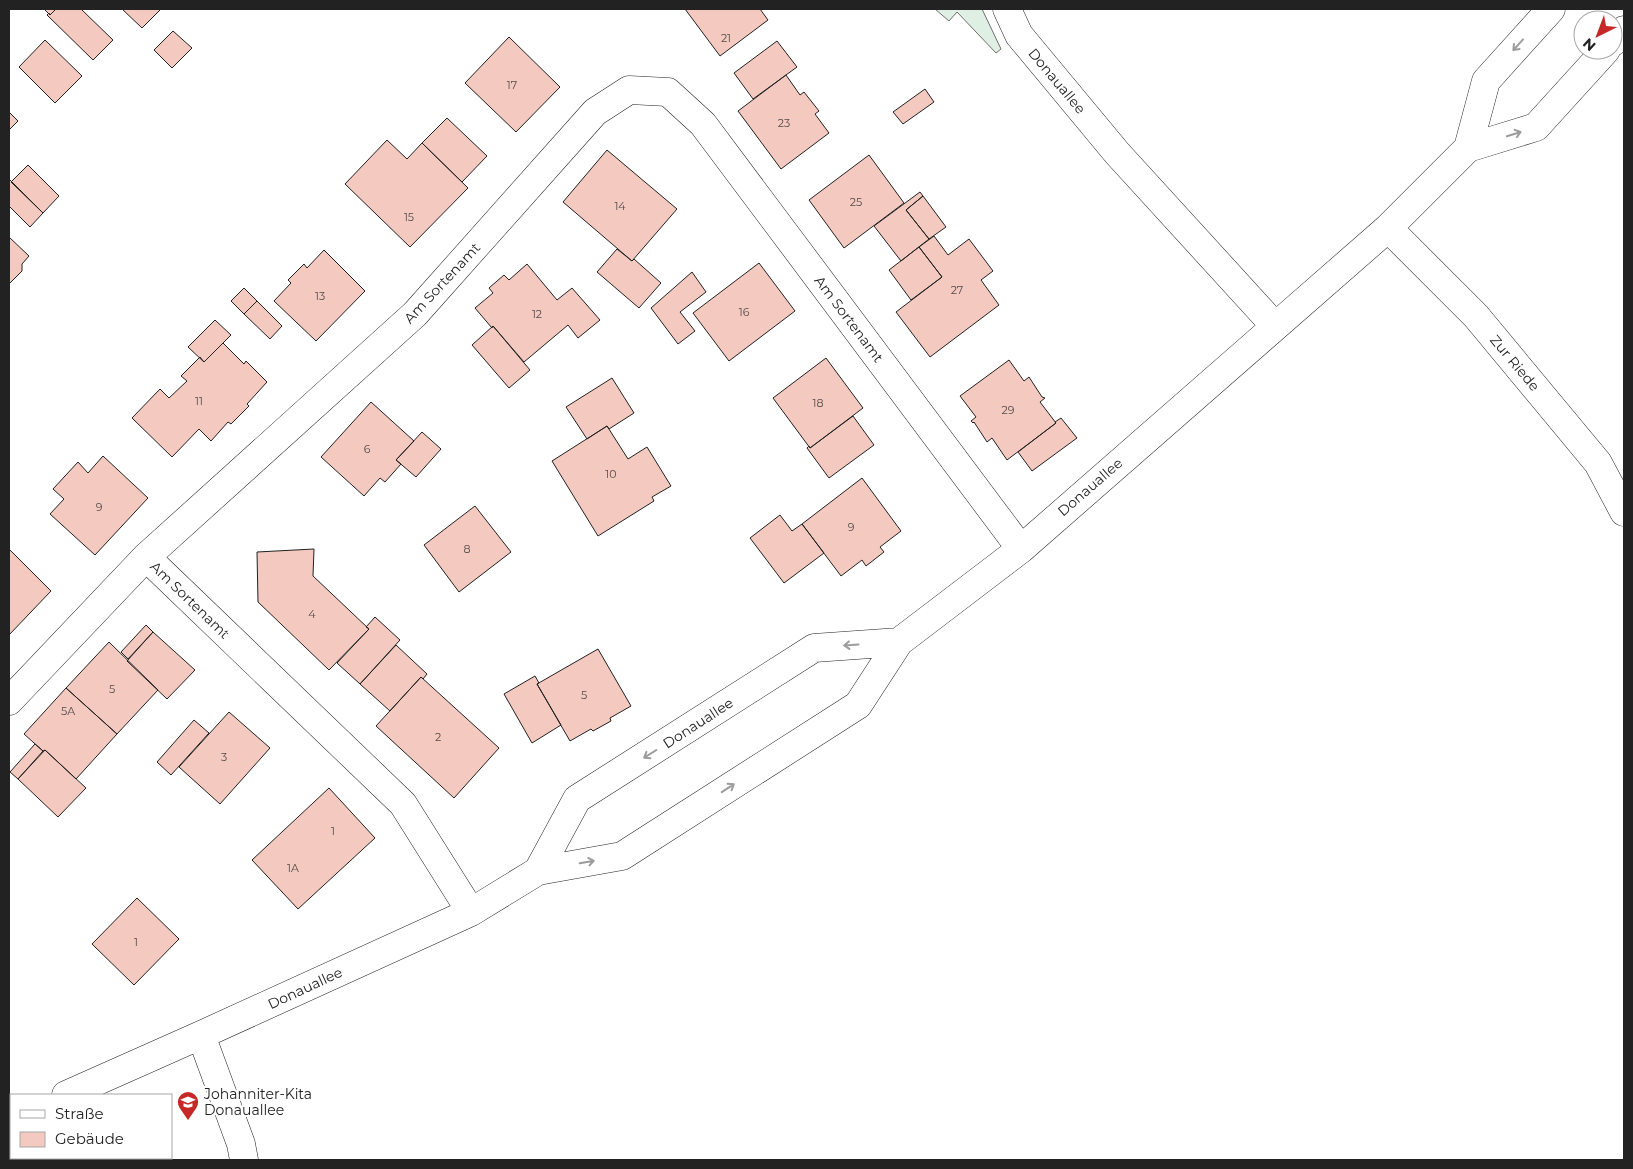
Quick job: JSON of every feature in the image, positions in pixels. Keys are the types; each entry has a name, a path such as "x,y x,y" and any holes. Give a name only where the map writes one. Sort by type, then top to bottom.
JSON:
{"street":[{"name":"Donauallee","path":"1007,9 1019,35 1117,154 1276,326"},
{"name":"Donauallee","path":"1468,148 1486,81 1551,9"},
{"name":"Donauallee","path":"68,1094 471,912 538,871 622,856 858,705 900,642 1021,548 1388,228 1468,148 1536,127 1597,60"},
{"name":"Am Sortenamt","path":"471,912 403,804 146,557 415,314 596,112 629,90 668,92 703,124 1021,548"},
{"name":"Zur Riede","path":"1388,228 1476,316 1598,462 1624,512"},
{"path":"9,701 146,557"},
{"name":"Donauallee","path":"538,871 577,799 814,648 900,642"},
{"path":"201,1035 244,1160"}],"green space":[{"path":"935,9 982,9 1001,49 996,53 957,12 949,21"}],"building":[{"path":"44,9 56,9 50,15"},
{"path":"56,9 81,9 113,40 93,60 47,15 49,13 50,15"},
{"path":"122,9 161,9 142,28"},
{"path":"685,9 760,9 768,20 720,56"},
{"path":"173,31 192,48 172,68 154,50"},
{"path":"509,37 560,87 516,132 465,83"},
{"path":"45,40 82,76 55,103 19,67"},
{"path":"777,41 797,67 753,99 734,73"},
{"path":"786,75 800,95 804,92 819,111 815,114 829,133 781,169 738,111"},
{"path":"925,89 934,102 903,124 893,112"},
{"path":"9,112 18,121 9,130"},
{"path":"447,118 487,156 462,182 422,143"},
{"path":"387,140 407,159 422,143 468,188 410,247 345,184"},
{"path":"607,150 677,209 632,261 563,202"},
{"path":"869,155 904,203 844,248 809,200"},
{"path":"28,165 59,196 43,213 11,182"},
{"path":"10,180 43,213 30,227 9,206"},
{"path":"920,192 923,196 906,210 929,239 901,261 874,226"},
{"path":"923,196 946,227 929,239 906,210"},
{"path":"934,236 948,255 969,239 993,271 981,280 999,305 930,357 896,312 942,277 919,247"},
{"path":"9,237 29,256 22,264 22,271 9,284"},
{"path":"919,247 942,277 911,300 889,270"},
{"path":"617,249 632,261 634,259 661,283 639,308 597,272"},
{"path":"324,250 365,291 316,341 274,301 291,283 288,280 304,264 307,268"},
{"path":"759,263 795,311 729,361 693,313"},
{"path":"527,264 557,300 572,288 600,320 578,338 568,325 524,362 475,308 493,293 489,288 504,275 509,280"},
{"path":"692,272 706,292 680,312 695,331 678,344 651,308"},
{"path":"244,288 257,301 244,314 231,301"},
{"path":"257,301 282,326 270,339 244,314"},
{"path":"215,320 231,335 204,362 188,347"},
{"path":"493,326 530,370 509,388 472,345"},
{"path":"223,343 244,364 246,361 267,382 247,404 249,406 231,424 228,422 211,441 199,429 172,457 132,418 160,389 169,398 187,381 181,376 200,357 204,362"},
{"path":"826,358 863,408 810,448 773,398"},
{"path":"1009,360 1024,381 1029,377 1042,397 1045,398 1040,402 1056,423 1007,460 992,438 987,442 974,422 971,421 976,417 960,396"},
{"path":"612,378 634,413 609,429 607,426 587,439 566,407"},
{"path":"371,402 414,441 396,460 401,464 385,482 380,478 364,496 321,457"},
{"path":"853,416 874,445 829,478 807,448 809,446 810,448"},
{"path":"1061,418 1077,438 1032,471 1018,452"},
{"path":"607,426 628,459 647,447 671,486 652,497 654,501 598,536 552,461"},
{"path":"422,432 441,449 416,477 396,460"},
{"path":"103,456 148,498 95,555 50,514 64,499 53,489 78,462 88,473"},
{"path":"862,478 901,531 880,547 884,552 866,566 862,560 841,576 802,524"},
{"path":"475,506 511,552 459,592 424,545"},
{"path":"780,515 792,531 802,524 824,553 784,583 750,538"},
{"path":"9,549 51,591 9,635"},
{"path":"314,549 313,576 369,629 329,670 258,602 257,552"},
{"path":"375,617 400,640 360,684 337,663 369,629 366,627"},
{"path":"146,625 153,632 128,659 121,652"},
{"path":"153,632 195,670 167,699 127,661"},
{"path":"109,642 158,690 117,734 66,688"},
{"path":"396,645 427,674 423,679 421,677 390,711 360,684"},
{"path":"598,649 631,706 610,718 611,721 593,731 591,729 570,741 537,684"},
{"path":"535,676 539,683 537,684 561,725 532,743 504,694"},
{"path":"421,677 499,748 454,798 376,726"},
{"path":"66,688 117,734 76,779 45,750 43,751 24,734"},
{"path":"229,712 270,748 220,804 179,767"},
{"path":"194,720 209,733 171,775 157,762"},
{"path":"35,744 43,751 18,779 10,772"},
{"path":"45,750 86,788 58,817 18,779"},
{"path":"329,788 375,838 298,909 252,860"},
{"path":"137,898 179,939 134,985 92,944"}],"place":[{"name":"Johanniter-Kita Donauallee","path":"188,1121"}]}
